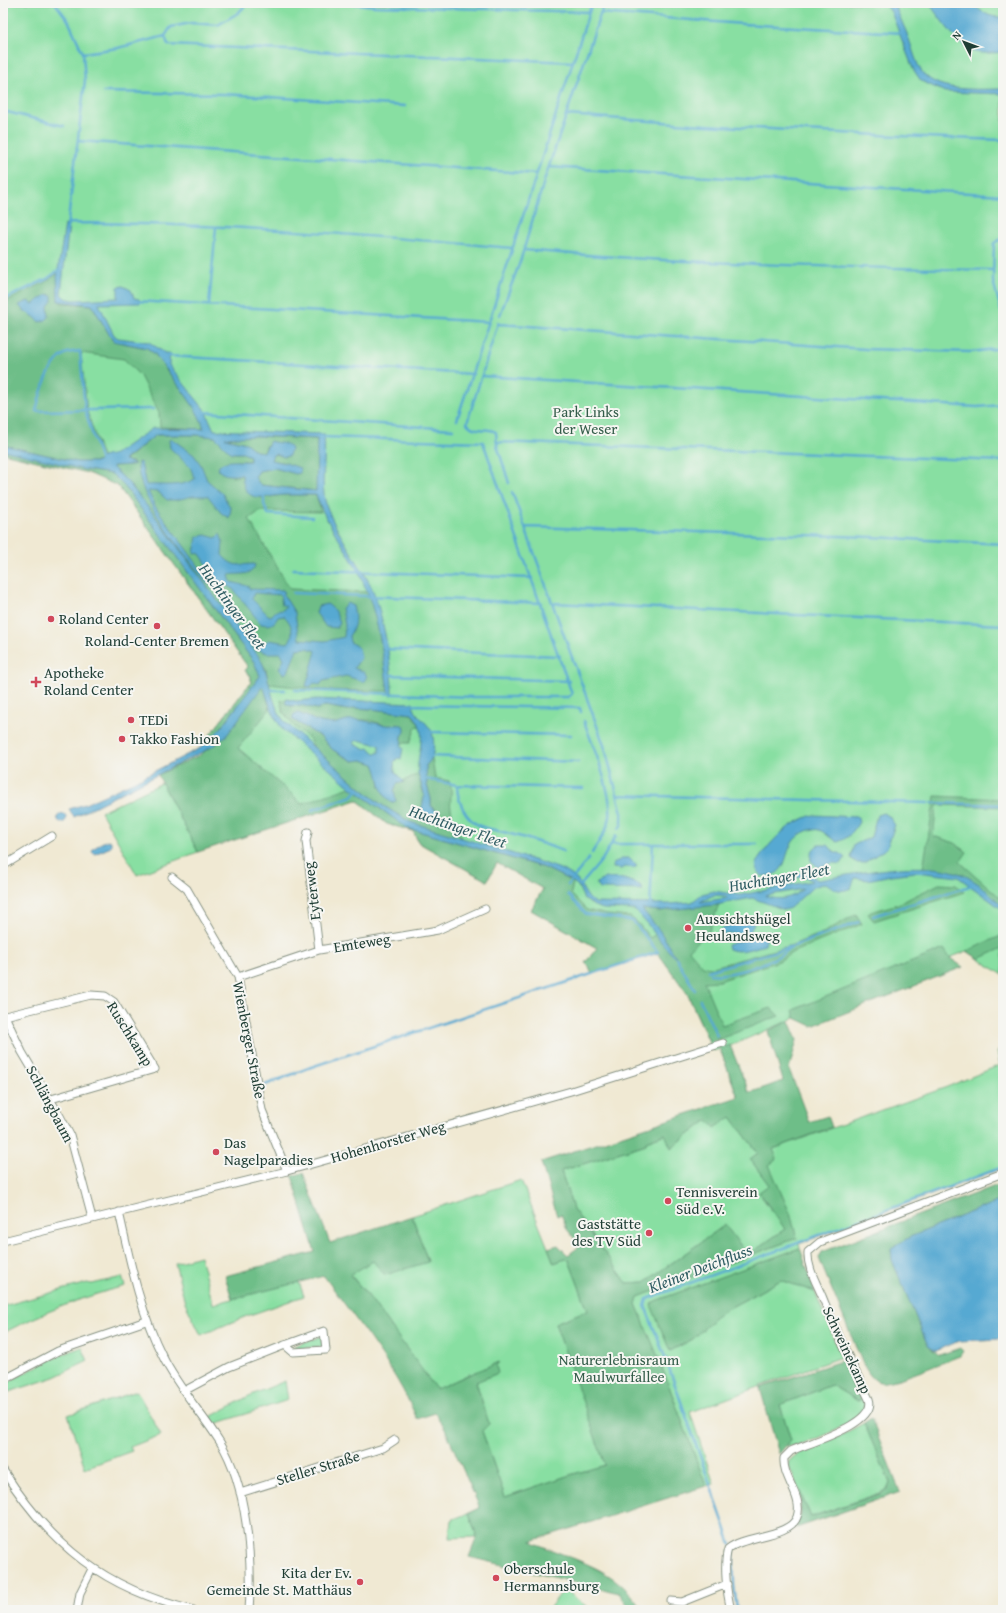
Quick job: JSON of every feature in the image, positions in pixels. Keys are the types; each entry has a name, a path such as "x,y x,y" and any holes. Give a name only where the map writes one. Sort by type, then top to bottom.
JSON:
{"street":[{"name":"Eyterweg","path":"308,832 306,841 319,950"},
{"path":"3,866 52,836"},
{"name":"Wienberger Straße","path":"172,877 187,889 238,977 261,1104 287,1171"},
{"name":"Emteweg","path":"238,977 319,950 438,930 485,908"},
{"name":"Ruschkamp","path":"4,1016 76,997 105,996 114,1002 155,1069 51,1099"},
{"name":"Schlängbaum","path":"4,1016 22,1052 51,1099 70,1135 77,1156 92,1218"},
{"name":"Hohenhorster Weg","path":"3,1240 287,1171 571,1091 724,1043"},
{"name":"Schweinekamp","path":"731,1610 727,1584 726,1554 728,1549 749,1540 786,1528 795,1521 797,1516 797,1503 785,1468 784,1461 787,1454 851,1425 870,1410 871,1405 869,1400 851,1365 816,1281 809,1261 808,1252 820,1242 1003,1173"},
{"path":"119,1212 133,1275 146,1321 162,1356 184,1392 222,1444 240,1493 251,1571 249,1610"},
{"path":"3,1380 60,1350 146,1321"},
{"path":"184,1392 229,1367 285,1345 324,1331 326,1350 293,1352 285,1345"},
{"name":"Steller Straße","path":"240,1493 383,1448 395,1440"},
{"path":"3,1470 22,1498 42,1523 64,1546 92,1569 151,1598 194,1610"},
{"path":"77,1610 80,1593 92,1569"},
{"path":"671,1601 682,1602 727,1584"}],"green space":[{"name":"Park Links der Weser","path":"3,3 1003,3 1003,975 967,951 795,1018 730,1046 773,1149 947,1087 1000,1065 997,1052 1003,1047 1003,1168 799,1244 800,1248 655,1301 651,1304 670,1351 693,1339 720,1313 781,1280 815,1292 841,1357 690,1412 714,1484 706,1486 660,1362 636,1304 638,1297 797,1238 738,1097 720,1049 713,1051 687,993 658,953 592,974 589,966 585,963 597,948 531,910 543,889 497,863 487,881 419,843 413,831 387,824 357,800 295,820 224,752 210,735 251,682 251,676 245,671 248,667 118,486 81,469 3,450"},
{"path":"58,273 61,303 92,305 113,341 147,348 155,354 196,410 204,429 160,427 159,413 140,376 124,359 81,353 87,411 102,457 98,462 77,462 3,445 3,303 44,283"},
{"path":"156,435 197,435 215,437 231,453 243,453 250,456 250,461 236,461 232,477 242,475 243,482 262,498 283,495 316,495 321,512 260,511 249,519 290,589 368,592 378,628 388,691 323,690 269,684 266,669 244,636 152,512 127,481 113,468 113,466 131,465 134,462 124,461"},
{"path":"256,436 317,439 317,491 260,485 255,477 259,471 274,468 282,470 286,463 271,460 273,455 276,454 284,457 278,444 273,442 267,445 264,452 256,451 246,443 224,437"},
{"path":"3,450 81,469 112,474 125,487 254,662 260,676 213,738 210,735 251,682 251,676 245,671 248,667 118,486 88,473 3,453"},
{"path":"261,687 264,687 270,709 238,748 294,796 301,804 350,787 407,828 545,868 573,882 571,894 587,910 608,915 630,917 637,922 650,938 656,934 677,959 642,909 659,911 719,904 709,931 689,950 703,966 710,968 792,945 825,932 856,914 862,924 793,952 779,961 719,981 704,982 722,1025 771,1008 779,1016 722,1038 709,1041 687,993 658,953 592,974 589,966 585,963 597,948 531,910 543,889 497,863 487,881 419,843 413,831 387,824 357,800 198,852 158,775 200,755 227,735"},
{"path":"287,699 285,703 291,706 300,705 317,709 325,706 347,710 354,708 371,709 412,714 420,726 416,727 410,743 401,743 402,736 398,724 387,726 370,720 347,720 338,724 326,723 315,721 305,715 292,719 321,737 333,750 353,761 362,760 374,764 379,775 380,787 394,790 397,784 418,774 424,796 421,813 427,821 436,810 431,806 431,799 427,785 426,764 432,758 435,778 449,781 452,813 454,821 463,839 410,822 382,805 359,787 314,748 309,738 294,726 283,712 281,700"},
{"path":"162,783 198,852 137,875 101,812"},
{"path":"935,796 1003,799 1003,807 937,805 933,836 955,843 967,852 960,862 1003,900 1003,906 963,874 923,868"},
{"path":"939,884 956,885 964,892 874,921 868,914 898,904"},
{"path":"1003,935 1003,948 979,959 967,951"},
{"path":"944,949 950,958 963,967 812,1026 795,1018 793,1010"},
{"name":"Naturerlebnisraum Maulwurfallee","path":"789,1021 797,1040 789,1069 809,1122 828,1116 832,1127 773,1149 777,1159 769,1165 790,1213 797,1238 638,1297 636,1304 660,1362 706,1486 531,1541 593,1566 606,1574 632,1595 643,1610 631,1610 619,1593 469,1557 477,1537 469,1513 480,1508 445,1429 435,1413 417,1419 387,1363 324,1276 232,1299 225,1276 315,1252 292,1176 303,1173 330,1243 412,1216 428,1262 385,1275 373,1261 350,1275 370,1298 436,1389 499,1362 496,1366 498,1373 476,1382 489,1424 482,1431 505,1497 605,1465 555,1323 588,1310 568,1258 554,1263 548,1248 558,1245 568,1255 580,1246 567,1229 561,1214 557,1216 541,1162 738,1097 720,1049 730,1045 749,1093 783,1081 768,1031","holes":["731,1117 758,1153 750,1159 769,1185 759,1192 785,1229 748,1255 725,1225 645,1282 627,1283 573,1209 561,1171 646,1144 646,1141 665,1134 671,1148 708,1120 715,1128"]},
{"name":"Tennisverein Süd e.V.","path":"731,1117 758,1153 750,1159 769,1185 759,1193 785,1229 748,1255 725,1225 645,1282 627,1283 573,1209 561,1171 646,1144 646,1141 666,1134 671,1148 708,1120"},
{"path":"521,1180 554,1263 568,1258 588,1310 555,1323 606,1465 570,1475 505,1497 482,1431 489,1424 476,1381 498,1373 469,1374 436,1390 370,1298 350,1274 373,1261 428,1261 412,1216"},
{"path":"1003,1183 1003,1199 910,1237 891,1249 892,1260 928,1346 939,1355 960,1348 963,1351 960,1356 919,1372 886,1382 877,1381 863,1364 819,1258 822,1252"},
{"path":"800,1248 815,1292 781,1280 720,1313 693,1339 670,1351 651,1305 655,1301"},
{"path":"200,1256 213,1304 299,1282 304,1296 247,1316 201,1335 185,1303 175,1263"},
{"path":"122,1277 125,1286 62,1306 3,1333 3,1306 87,1283 92,1284"},
{"path":"322,1336 323,1346 296,1349 294,1346"},
{"path":"82,1347 88,1361 55,1377 3,1394 3,1392 9,1390 6,1384 15,1378 44,1363"},
{"path":"844,1360 863,1399 858,1401 831,1385 780,1405 791,1440 779,1454 760,1388"},
{"path":"285,1381 288,1400 215,1424 210,1417 249,1396"},
{"path":"831,1385 858,1401 863,1399 866,1409 849,1422 819,1438 787,1447 791,1440 780,1405"},
{"path":"137,1391 161,1435 130,1447 132,1451 85,1468 68,1415"},
{"path":"871,1418 900,1492 796,1528 801,1514 799,1489 811,1517 880,1494 888,1488 890,1483 864,1423"},
{"path":"864,1423 890,1483 888,1488 880,1493 811,1517 789,1467 790,1460 802,1450 834,1439"},
{"path":"469,1513 477,1537 449,1538 451,1520"},
{"path":"564,1589 591,1610 548,1610"}],"water":[{"path":"884,3 892,3 896,8 918,65 923,73 930,79 939,84 950,87 1003,89 1003,94 945,92 921,81 913,69 891,12"},
{"path":"929,3 971,3 986,14 1003,17 1003,52 982,53 969,50 950,31"},
{"path":"65,224 69,225 61,294 65,298 73,300 118,298 118,287 123,286 131,290 134,298 139,299 140,303 99,304 114,335 118,338 149,342 165,353 170,353 169,365 205,410 214,430 324,434 325,453 323,480 327,507 336,527 370,584 379,607 389,655 392,695 390,695 388,691 378,628 369,597 356,568 324,514 316,495 256,497 251,495 244,485 242,475 227,475 218,470 219,466 226,462 250,461 250,456 243,453 231,453 215,437 197,435 156,435 124,460 135,464 113,466 113,468 127,481 152,512 260,658 264,666 279,714 284,721 359,787 382,805 410,822 563,870 577,880 588,898 595,903 670,904 692,902 702,894 714,891 741,895 777,888 786,878 796,873 806,874 818,880 871,871 909,867 945,870 961,874 978,884 994,897 1003,906 1003,910 958,877 916,872 868,880 855,878 851,888 844,890 835,889 826,883 813,887 790,908 785,910 752,898 716,905 659,911 642,909 660,931 678,960 634,910 603,909 594,906 584,899 578,886 573,882 545,868 407,828 350,787 283,730 274,715 264,688 262,687 227,735 212,747 74,817 69,809 85,804 135,781 202,747 222,727 260,676 254,662 125,487 112,474 81,469 3,450 3,445 77,462 98,462 102,457 115,454 153,428 204,429 201,420 190,401 155,354 147,348 113,341 92,305 58,301 57,276","holes":["256,436 317,439 316,491 260,485 255,477 259,471 274,468 296,474 300,473 300,468 271,460 273,455 276,454 284,457 289,456 291,449 289,446 270,441 264,452 256,451 246,443 225,438","798,877 806,877 812,881 785,886 787,882","803,889 790,897 780,899 765,896","714,895 726,896 727,898 700,902"]},
{"path":"48,294 52,296 52,301 48,306 49,317 46,320 39,322 23,310 19,305 28,301 33,304"},
{"path":"172,439 194,455 201,465 207,480 222,493 231,509 229,518 221,513 208,496 193,496 176,500 167,500 158,492 148,491 155,506 205,575 210,576 212,572 200,554 194,553 197,537 205,535 216,538 220,534 223,542 222,555 226,559 237,565 255,564 252,571 249,573 229,575 231,582 248,586 250,589 283,590 285,593 283,594 295,613 299,639 325,641 344,637 345,625 342,608 347,603 353,606 355,622 349,636 350,642 359,648 361,658 354,668 364,672 367,676 364,682 346,676 323,681 320,685 314,683 310,687 306,686 316,651 307,648 297,649 288,672 284,674 279,669 284,659 281,653 267,653 256,649 247,636 248,633 251,633 263,644 269,640 288,643 292,629 287,619 284,616 278,617 275,622 271,624 261,624 232,588 219,581 213,584 207,583 164,525 145,492 139,476 138,462 141,463 146,485 177,485 195,479 190,467 170,448 169,440","holes":["254,593 280,595 282,605 286,606 283,610 276,611 271,616 268,615 252,599"]},
{"path":"327,604 333,609 339,619 340,622 337,628 326,627 316,613 318,606"},
{"path":"287,699 296,701 317,699 413,703 415,711 430,728 433,736 433,755 429,763 426,765 427,785 431,799 431,806 438,813 430,822 424,818 421,813 424,794 418,773 418,765 421,735 417,721 412,714 371,709 354,708 348,710 325,706 317,709 300,705 291,706 285,703"},
{"path":"298,713 329,724 347,720 357,720 389,725 402,725 405,727 405,732 402,736 401,747 403,748 401,759 398,758 394,762 395,772 404,782 397,784 394,790 396,801 391,803 383,793 374,764 362,760 353,761 333,750 321,737 292,719 294,714","holes":["358,740 379,745 379,753 375,753 369,748 364,749 353,743"]},
{"path":"62,813 67,818 62,823 57,818"},
{"path":"883,813 889,816 895,825 887,848 864,863 857,863 851,858 854,845 871,837 877,815"},
{"path":"813,815 858,817 859,822 850,835 837,842 819,830 815,829 804,832 792,843 780,870 770,875 761,876 758,872 756,863 767,848 787,828 804,818"},
{"path":"108,840 111,841 111,847 95,854 92,852 93,849 101,843"},
{"path":"818,845 828,845 835,853 840,853 845,858 841,864 833,863 818,867 811,861 811,856 814,848"},
{"path":"624,858 629,858 637,866 635,868 613,868 613,863"},
{"path":"606,878 624,879 640,885 643,890 600,889 596,883"},
{"path":"747,918 754,923 750,932 717,935 721,929"},
{"path":"763,934 767,936 765,945 742,951 728,949 727,945"},
{"path":"1003,1199 1003,1339 959,1341 936,1351 928,1346 892,1260 891,1248 910,1237"}],"waterway":[{"path":"55,3 68,20 83,53 85,81 67,228"},
{"path":"83,53 118,48 165,36 171,27 191,23 218,25 238,13 248,3"},
{"path":"347,3 375,6 589,12"},
{"path":"457,420 592,3"},
{"path":"500,315 520,262 545,178 604,3"},
{"path":"600,13 743,24 903,33"},
{"path":"165,36 168,45 573,62"},
{"path":"103,92 224,94 405,106"},
{"path":"3,111 64,126"},
{"path":"567,115 785,130 1003,140"},
{"path":"78,141 537,174"},
{"path":"549,167 1003,195"},
{"path":"68,223 235,227 346,234 512,248"},
{"path":"209,305 216,227"},
{"path":"1003,238 994,243 993,281 1003,317"},
{"path":"524,250 700,262 993,270"},
{"path":"3,300 47,279 59,270"},
{"path":"136,301 489,322"},
{"path":"498,323 467,423 473,428 496,432 497,445 509,483"},
{"path":"498,324 866,349 971,352 1003,348"},
{"path":"101,462 85,410 80,351 66,353 59,358 54,364 46,380 36,411 153,409"},
{"path":"168,356 473,374"},
{"path":"482,376 977,407 1003,405"},
{"path":"204,412 453,429"},
{"path":"295,690 472,697 568,697 572,694 483,442 323,437"},
{"path":"497,442 1003,461"},
{"path":"512,492 605,748 622,813 622,823 619,829"},
{"path":"264,495 264,504 268,514 312,517"},
{"path":"525,527 872,537 1003,544"},
{"path":"293,569 532,578"},
{"path":"293,593 541,603"},
{"path":"553,603 1003,625"},
{"path":"385,649 560,656"},
{"path":"389,675 569,681"},
{"path":"268,690 285,690"},
{"path":"411,705 580,708 581,712"},
{"path":"584,721 605,782 610,807 610,817 607,826 592,853"},
{"path":"430,732 571,735"},
{"path":"429,756 578,762"},
{"path":"425,779 457,785 583,788"},
{"name":"Huchtinger Fleet","path":"457,785 460,803 466,814 475,823 480,826 528,839 563,851"},
{"path":"312,810 352,796 358,790"},
{"path":"618,795 928,803"},
{"path":"932,803 1003,805"},
{"path":"580,886 602,860 616,836"},
{"path":"612,844 653,844"},
{"path":"650,908 653,844 757,844"},
{"path":"568,885 589,858"},
{"path":"873,916 973,885"},
{"path":"265,1085 311,1067 658,952 633,921 586,914 568,895"},
{"path":"708,971 794,946 859,922"},
{"path":"710,974 741,971 764,963 791,948"},
{"path":"676,958 695,990"},
{"path":"700,1000 717,1036"},
{"name":"Kleiner Deichfluss","path":"731,1544 667,1362 645,1306 647,1299 1003,1167"},
{"name":"Kleiner Deichfluss","path":"733,1548 734,1586 737,1610"}],"place":[{"name":"Roland Center","path":"51,619"},
{"name":"Roland-Center Bremen","path":"157,626"},
{"name":"Apotheke Roland Center","path":"36,682"},
{"name":"TEDi","path":"131,720"},
{"name":"Takko Fashion","path":"122,739"},
{"name":"Aussichtshügel Heulandsweg","path":"688,928"},
{"name":"Das Nagelparadies","path":"216,1152"},
{"name":"Tennisverein Süd e.V.","path":"668,1201"},
{"name":"Gaststätte des TV Süd","path":"649,1233"},
{"name":"Oberschule Hermannsburg","path":"496,1578"},
{"name":"Kita der Ev. Gemeinde St. Matthäus","path":"360,1582"}]}
